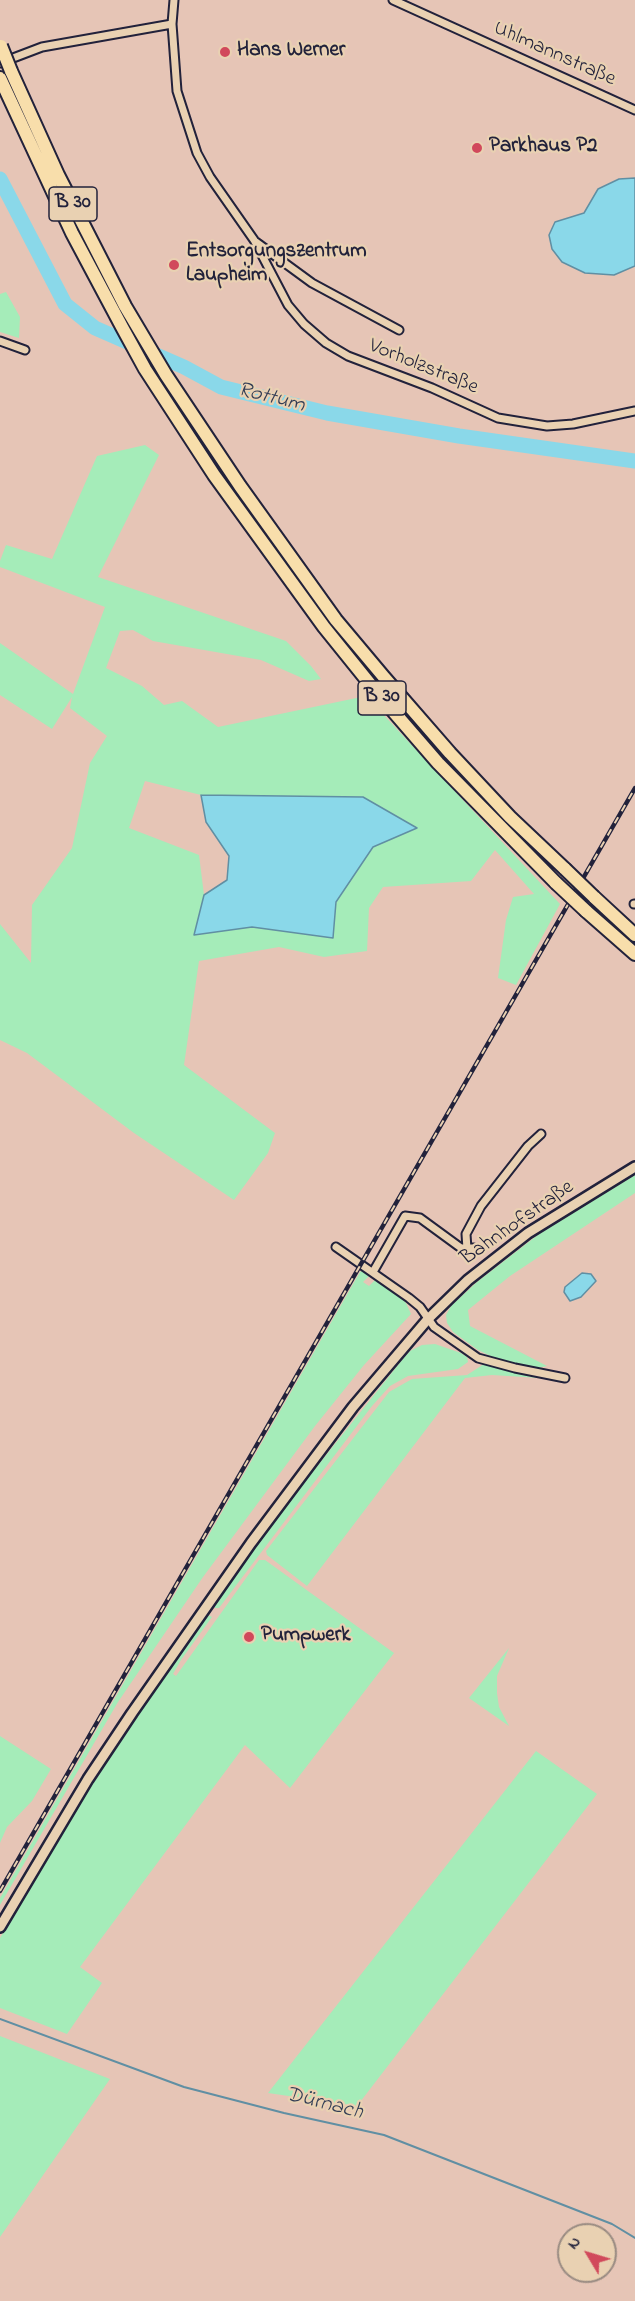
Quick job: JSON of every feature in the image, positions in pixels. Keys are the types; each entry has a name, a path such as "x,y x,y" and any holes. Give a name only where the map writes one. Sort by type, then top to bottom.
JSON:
{"highway":[{"name":"B 30","path":"1,45 58,175 142,334 166,375 240,486 336,620 450,753 510,817 635,935"},
{"name":"B 30","path":"0,78 72,233 122,327 145,369 214,476 324,627 438,763 556,883 635,954"}],"main road":[{"name":"Bahnhofstraße","path":"0,1927 88,1779 204,1608 353,1407 428,1319 468,1280 528,1233 635,1167"}],"street":[{"name":"Vorholzstraße","path":"174,0 172,24 177,91 189,132 210,177 254,240 288,305 304,324 326,343 348,356 432,388 498,418 546,426 573,424 635,411"},
{"name":"Uhlmannstraße","path":"393,0 635,110"},
{"path":"0,63 42,47 172,24"},
{"name":"Vorholzstraße","path":"254,240 312,283 399,330"},
{"path":"0,341 25,350"},
{"path":"373,1272 405,1216 420,1218 456,1245 470,1248 466,1234 481,1206 528,1146 541,1134"},
{"path":"336,1247 420,1307 428,1319 447,1338 478,1358 565,1378"}],"green space":[{"path":"6,292 20,317 19,338 0,332 0,294"},
{"path":"145,445 159,455 98,577 286,641 321,679 309,681 261,660 153,641 133,630 120,631 106,668 142,686 164,705 182,701 218,727 366,696 560,904 516,985 498,978 506,920 513,897 534,894 495,850 471,881 383,887 369,908 367,951 324,957 279,947 199,961 184,1065 275,1133 268,1153 234,1200 134,1133 27,1053 0,1040 0,924 31,963 32,905 72,848 90,763 107,736 70,708 72,697 52,729 0,695 0,643 73,694 105,607 0,567 0,561 6,545 52,559 97,456","holes":["145,781 201,795 363,797 417,828 373,847 336,902 332,938 251,927 194,935 204,895 199,855 129,828"]},
{"path":"635,1175 635,1193 510,1276 468,1310 470,1326 547,1366 538,1368 499,1360 478,1350 453,1332 447,1323 446,1315 451,1306 477,1282 539,1234"},
{"path":"363,1270 369,1276 363,1282 369,1286 376,1279 398,1294 406,1303 411,1314 364,1365 315,1426 203,1577 118,1702 0,1905 0,1898"},
{"path":"435,1344 461,1353 467,1357 468,1362 458,1369 408,1376 390,1386 372,1406 219,1608 215,1608 212,1604 267,1529 402,1360 410,1351 422,1345"},
{"path":"484,1364 555,1379 492,1375 465,1378 307,1586 267,1555 266,1551 389,1392 412,1379 467,1375"},
{"path":"259,1560 265,1560 394,1653 290,1788 245,1745 80,1967 102,1983 67,2034 0,2008 0,1938 71,1817 182,1647 202,1619 208,1615 212,1617 181,1660 173,1674 176,1676"},
{"path":"509,1648 497,1676 497,1693 499,1707 509,1726 469,1698"},
{"path":"0,1736 51,1769 32,1801 7,1827 0,1843"},
{"path":"536,1751 597,1794 357,2106 268,2093"},
{"path":"0,2036 110,2079 0,2237"}],"water":[{"path":"635,178 635,266 614,275 585,273 562,262 552,249 549,235 555,222 584,213 598,189 619,179"},
{"path":"201,795 363,797 417,828 373,847 336,902 333,938 252,927 194,935 204,895 227,880 229,856 206,822"},
{"path":"582,1273 591,1274 596,1281 581,1297 570,1301 564,1292 565,1287"}],"waterway":[{"name":"Rottum","path":"0,179 65,304 95,328 184,367 221,387 327,413 459,436 635,461"},
{"name":"Dürnach","path":"0,2019 184,2087 284,2113 384,2135 612,2224 635,2238"}],"railway":[{"path":"0,1891 635,788"}],"place":[{"name":"Hans Werner","path":"225,52"},
{"name":"Parkhaus P2","path":"477,148"},
{"name":"Entsorgungszentrum Laupheim","path":"174,265"},
{"name":"Pumpwerk","path":"249,1637"}]}
